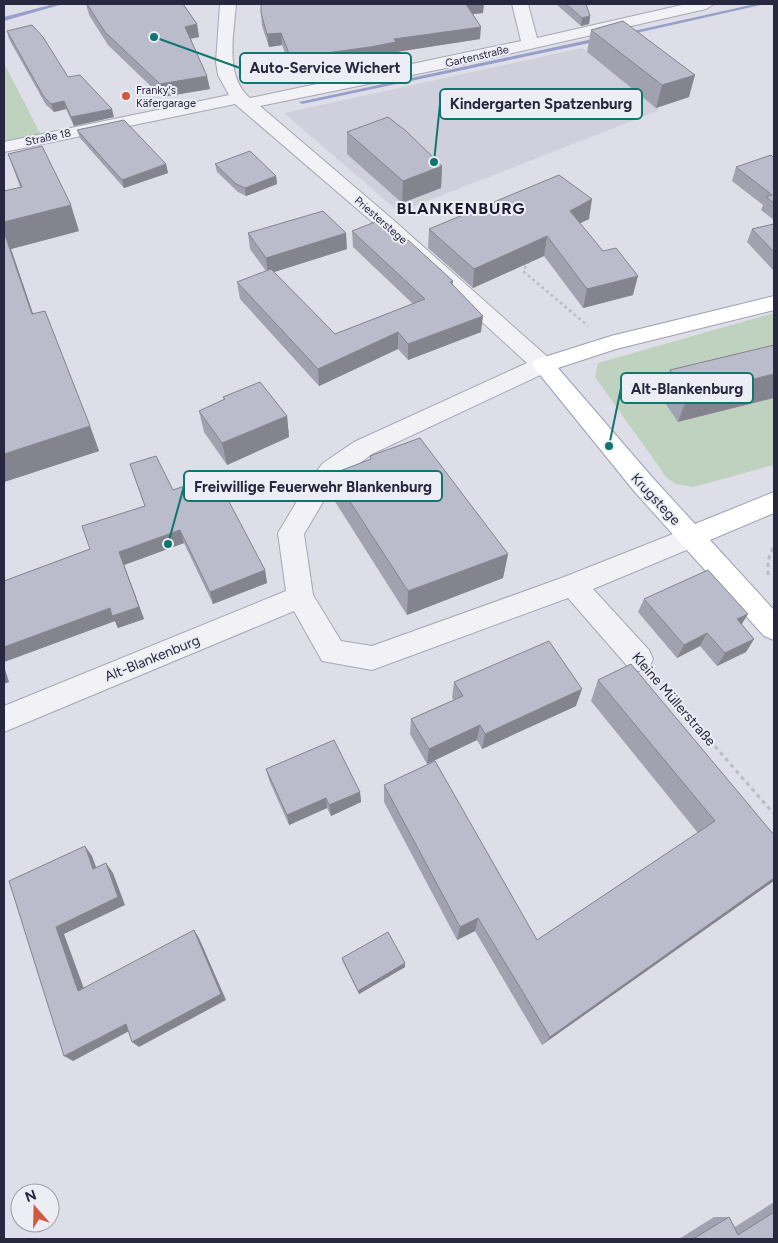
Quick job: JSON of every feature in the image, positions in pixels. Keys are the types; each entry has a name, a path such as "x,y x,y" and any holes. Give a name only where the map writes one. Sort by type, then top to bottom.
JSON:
{"main road":[{"path":"543,365 611,343 774,303"},
{"name":"Krugstege","path":"543,365 599,434 774,628"},
{"path":"692,536 774,502"}],"street":[{"path":"228,4 224,62 227,75 243,101"},
{"path":"520,4 530,43"},
{"name":"Gartenstraße","path":"243,101 261,100 451,62 706,4"},
{"path":"612,24 628,38"},
{"name":"Straße 18","path":"4,147 243,101"},
{"name":"Priesterstege","path":"243,101 384,222 543,365"},
{"path":"543,365 364,448 332,470 318,488 291,533 300,597 332,652 372,658 574,586 692,536"},
{"name":"Kleine Müllerstraße","path":"574,586 639,659"},
{"name":"Alt-Blankenburg","path":"4,719 300,597"}],"path":[{"path":"525,256 529,261 523,271 590,328"},
{"path":"768,577 766,569 770,552 774,545"},
{"name":"Kleine Müllerstraße","path":"639,659 774,814"}],"shaded area":[{"path":"582,48 660,110 399,212 284,113"}],"green space":[{"path":"4,63 41,135 4,143"},
{"path":"774,313 774,377 678,422 774,398 774,465 693,487 676,484 667,478 595,377 598,363"}],"building":[{"path":"87,4 183,4 197,24 185,27 207,76 160,84 105,32"},
{"path":"261,4 466,4 481,27 394,39 396,42 319,54 320,57 292,61 281,33 267,34 261,13"},
{"path":"566,4 586,4 590,16 582,18"},
{"path":"623,21 695,75 662,85 591,30"},
{"path":"32,25 43,37 68,77 80,75 112,109 71,117 64,101 51,104 44,97 7,31"},
{"path":"388,117 406,131 442,166 403,181 347,132"},
{"path":"124,120 166,164 122,180 77,130"},
{"path":"42,146 71,205 4,222 4,191 22,187 8,154"},
{"path":"250,151 276,176 245,188 236,184 215,164"},
{"path":"771,155 774,158 774,203 766,197 772,195 736,167"},
{"path":"559,175 592,199 570,211 603,251 616,248 638,276 587,289 547,236 474,269 429,229"},
{"path":"323,211 346,233 266,258 248,233"},
{"path":"380,220 405,241 408,240 453,281 450,282 483,316 408,344 398,332 318,369 237,282 271,269 335,334 425,299 352,231"},
{"path":"774,224 774,252 752,229"},
{"path":"4,232 32,314 45,311 90,426 4,454"},
{"path":"774,345 774,374 688,395 670,370"},
{"path":"260,382 287,416 222,443 199,411 225,399 223,397"},
{"path":"420,438 508,554 408,591 332,474 371,459 370,456"},
{"path":"156,456 173,490 215,475 265,570 210,592 180,530 119,552 139,607 112,616 110,608 4,647 4,581 90,549 82,526 145,506 130,464"},
{"path":"708,570 748,614 737,619 754,639 725,653 707,633 684,645 644,599"},
{"path":"549,641 582,689 485,734 480,725 429,749 411,719 463,696 454,682"},
{"path":"631,664 774,835 774,878 550,1037 478,918 460,927 384,785 435,761 537,940 715,821 598,680"},
{"path":"334,740 360,792 329,805 326,798 287,815 266,769"},
{"path":"85,846 93,869 106,863 118,897 56,927 78,991 194,930 221,994 132,1042 126,1024 64,1056 9,881"},
{"path":"388,932 405,963 358,991 342,958"},
{"path":"774,1212 774,1239 693,1239 729,1217 738,1235"}],"waterway":[{"path":"4,19 60,4"},
{"path":"632,32 762,4"},
{"path":"302,102 602,39"}],"place":[{"name":"Auto-Service Wichert","path":"154,37"},
{"name":"Franky's Käfergarage","path":"126,96"},
{"name":"Kindergarten Spatzenburg","path":"434,162"},
{"name":"Alt-Blankenburg","path":"609,446"},
{"name":"Freiwillige Feuerwehr Blankenburg","path":"168,544"}],"district":[{"name":"BLANKENBURG","path":"461,208"}]}
